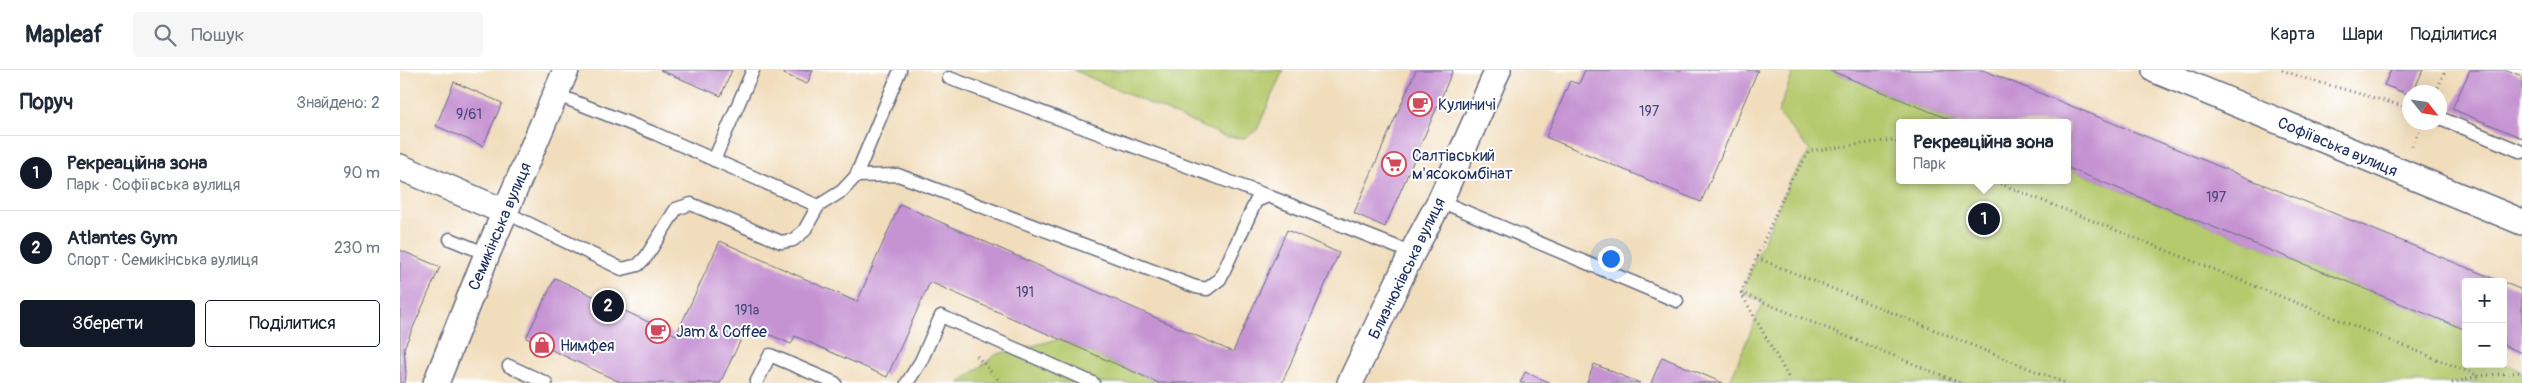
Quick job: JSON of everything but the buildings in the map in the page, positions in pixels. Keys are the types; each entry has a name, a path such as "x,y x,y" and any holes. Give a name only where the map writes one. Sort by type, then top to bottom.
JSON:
{"street":[{"name":"Семикінська вулиця","path":"436,383 486,254 566,70"},
{"name":"Близнюківська вулиця","path":"1350,383 1412,253 1440,201 1498,70"},
{"name":"Софіївська вулиця","path":"2154,70 2522,222"},
{"path":"400,167 505,212"}],"lane":[{"path":"714,160 753,70"},
{"path":"505,212 622,269 638,266 646,257 676,209 691,204 781,242 793,240 804,231 818,206 842,190 856,176 900,70"},
{"path":"949,78 1268,196 1412,253"},
{"path":"555,94 714,160 818,206"},
{"path":"2447,121 2522,152"},
{"path":"856,176 898,175 1186,283 1207,289 1220,279 1256,201 1268,196"},
{"path":"1440,201 1677,300"},
{"path":"450,239 486,254"},
{"path":"907,383 921,361 941,316 1093,383"},
{"path":"756,383 770,355 835,383"},
{"path":"509,366 546,383"}],"path":[{"path":"2282,70 2402,106"},
{"path":"2439,85 2446,70"},
{"path":"1742,293 1790,181 1810,151 1892,140 1896,142"},
{"path":"2001,184 2479,376"},
{"path":"1757,258 2065,383"},
{"path":"1742,293 1790,380"},
{"path":"1742,293 1960,383"},
{"path":"2452,383 2479,376 2522,372"}],"green space":[{"path":"1073,70 1283,70 1257,130 1245,138 1226,137"},
{"path":"1794,70 1829,70 1948,119 1896,119 1896,184 2071,184 2071,169 2462,328 2462,368 2507,368 2507,365 2522,371 2522,383 1729,383 1763,302 1741,293 1790,181 1810,151 1778,113"},
{"path":"1060,339 1159,383 959,383 997,354"}],"place":[{"name":"Кулиничі","path":"1420,104"},
{"name":"Салтівський м'ясокомбінат","path":"1394,164"},
{"name":"Рекреаційна зона","path":"1984,219"},
{"name":"Atlantes Gym","path":"608,306"},
{"name":"Jam & Coffee","path":"658,331"},
{"name":"Нимфея","path":"542,345"}]}
